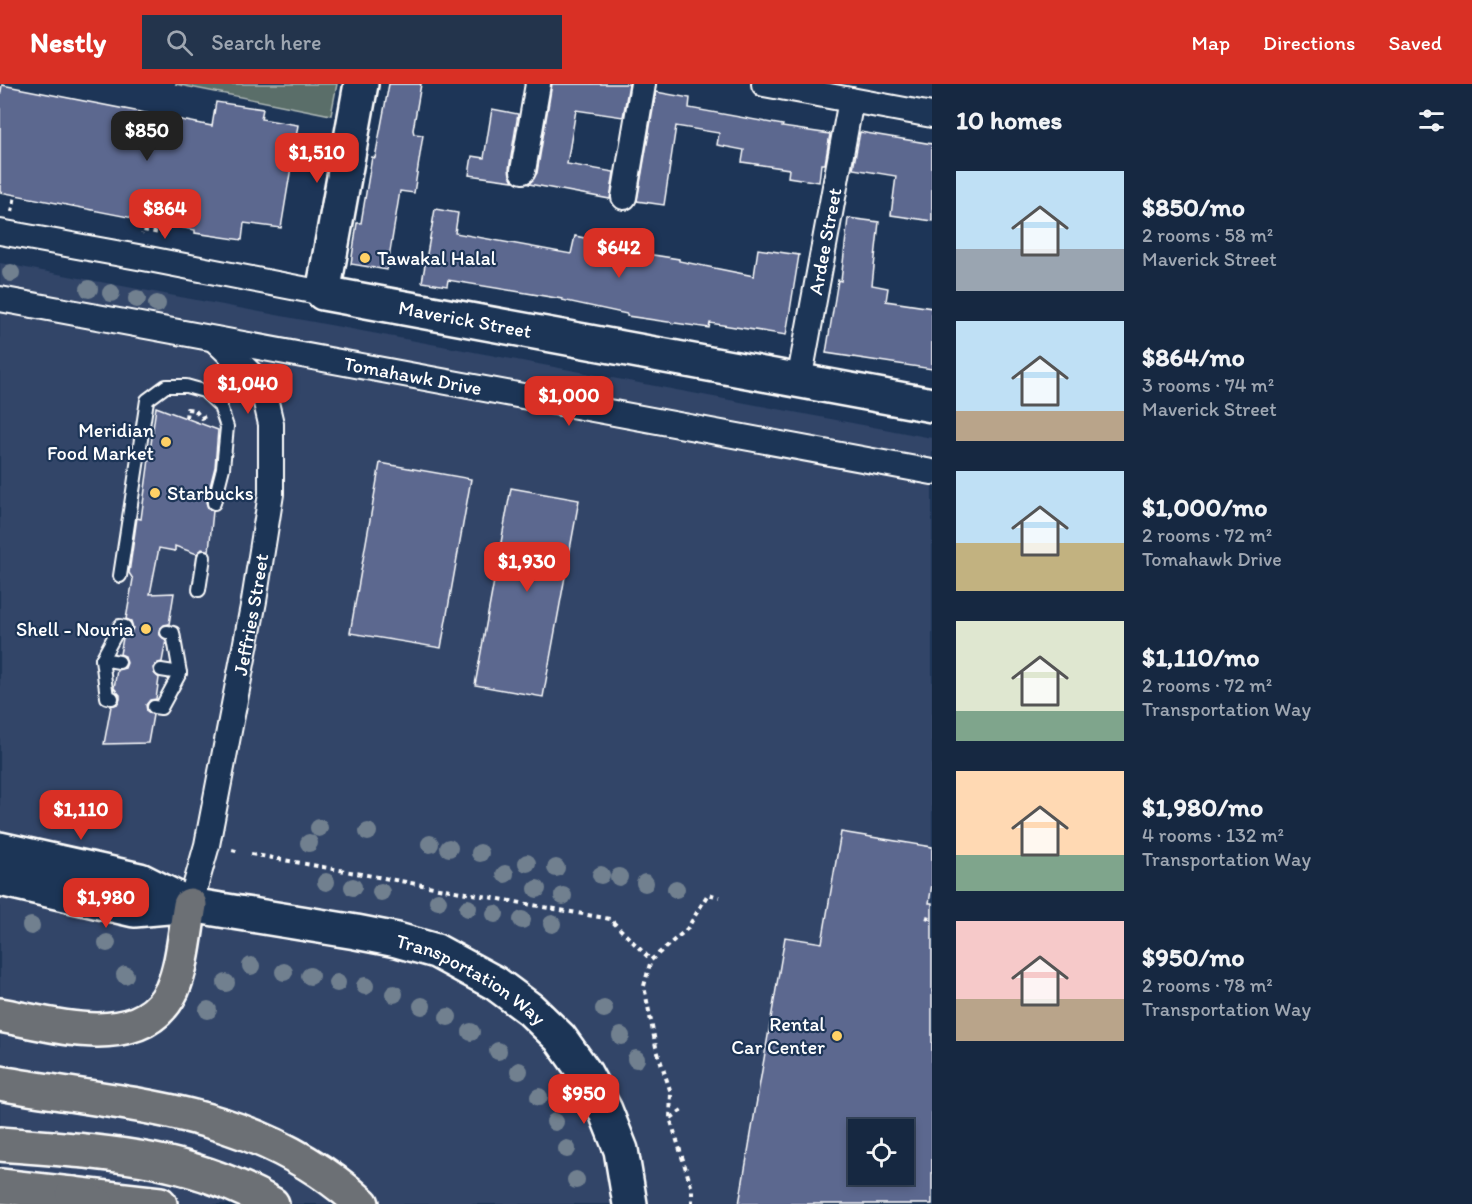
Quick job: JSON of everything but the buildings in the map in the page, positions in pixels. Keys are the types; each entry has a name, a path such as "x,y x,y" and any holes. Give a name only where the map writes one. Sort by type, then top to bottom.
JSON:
{"main road":[{"path":"322,293 361,84"},
{"name":"Maverick Street","path":"322,293 932,405"},
{"name":"Transportation Way","path":"0,849 140,880 190,905"},
{"name":"Transportation Way","path":"0,879 135,910 190,905 356,932 436,951 495,982 530,1009 560,1038 585,1073 606,1110 621,1150 630,1204"},
{"path":"0,1015 98,1031 127,1026 144,1018 161,1005 173,988 190,905"},
{"path":"0,1083 159,1108 219,1123 271,1144 309,1164 336,1182 362,1204"},
{"path":"0,1144 153,1159 214,1176 272,1204"},
{"path":"0,1186 85,1199 160,1204"}],"street":[{"path":"523,171 538,84"},
{"path":"624,197 644,84"},
{"path":"764,84 818,89 851,100 932,115"},
{"name":"Ardee Street","path":"799,381 851,100"},
{"name":"Maverick Street","path":"6,222 149,259 322,293"},
{"name":"Tomahawk Drive","path":"0,299 932,472"},
{"name":"Jeffries Street","path":"190,905 207,845 254,601 271,494 272,437 267,404 252,375 214,339"}],"lane":[{"path":"120,576 147,400 166,386 186,386 204,391 220,406 227,428 223,468 214,503"},
{"path":"199,590 204,557"},
{"path":"112,698 107,697 102,659 120,626 125,627"},
{"path":"154,707 161,708 180,673 173,633 167,632"},
{"path":"102,659 119,662"},
{"path":"161,670 180,673"}],"path":[{"path":"6,222 15,195"},
{"path":"132,228 134,219 167,227 166,234 143,230 142,237"},
{"path":"232,850 240,852"},
{"path":"250,854 610,920 651,960"},
{"path":"692,1204 692,1189 670,1118 671,1093 656,1047 644,986 651,960 687,929 708,894 719,897"},
{"path":"926,917 932,919"},
{"path":"670,1118 682,1110"}],"shaded area":[{"path":"0,263 932,438 932,1204 0,1204"}],"green space":[{"path":"175,84 337,84 331,115"}],"place":[{"name":"Tawakal Halal","path":"365,258"},
{"name":"Meridian Food Market","path":"166,442"},
{"name":"Starbucks","path":"155,493"},
{"name":"Shell - Nouria","path":"146,629"},
{"name":"Rental Car Center","path":"837,1036"}]}
